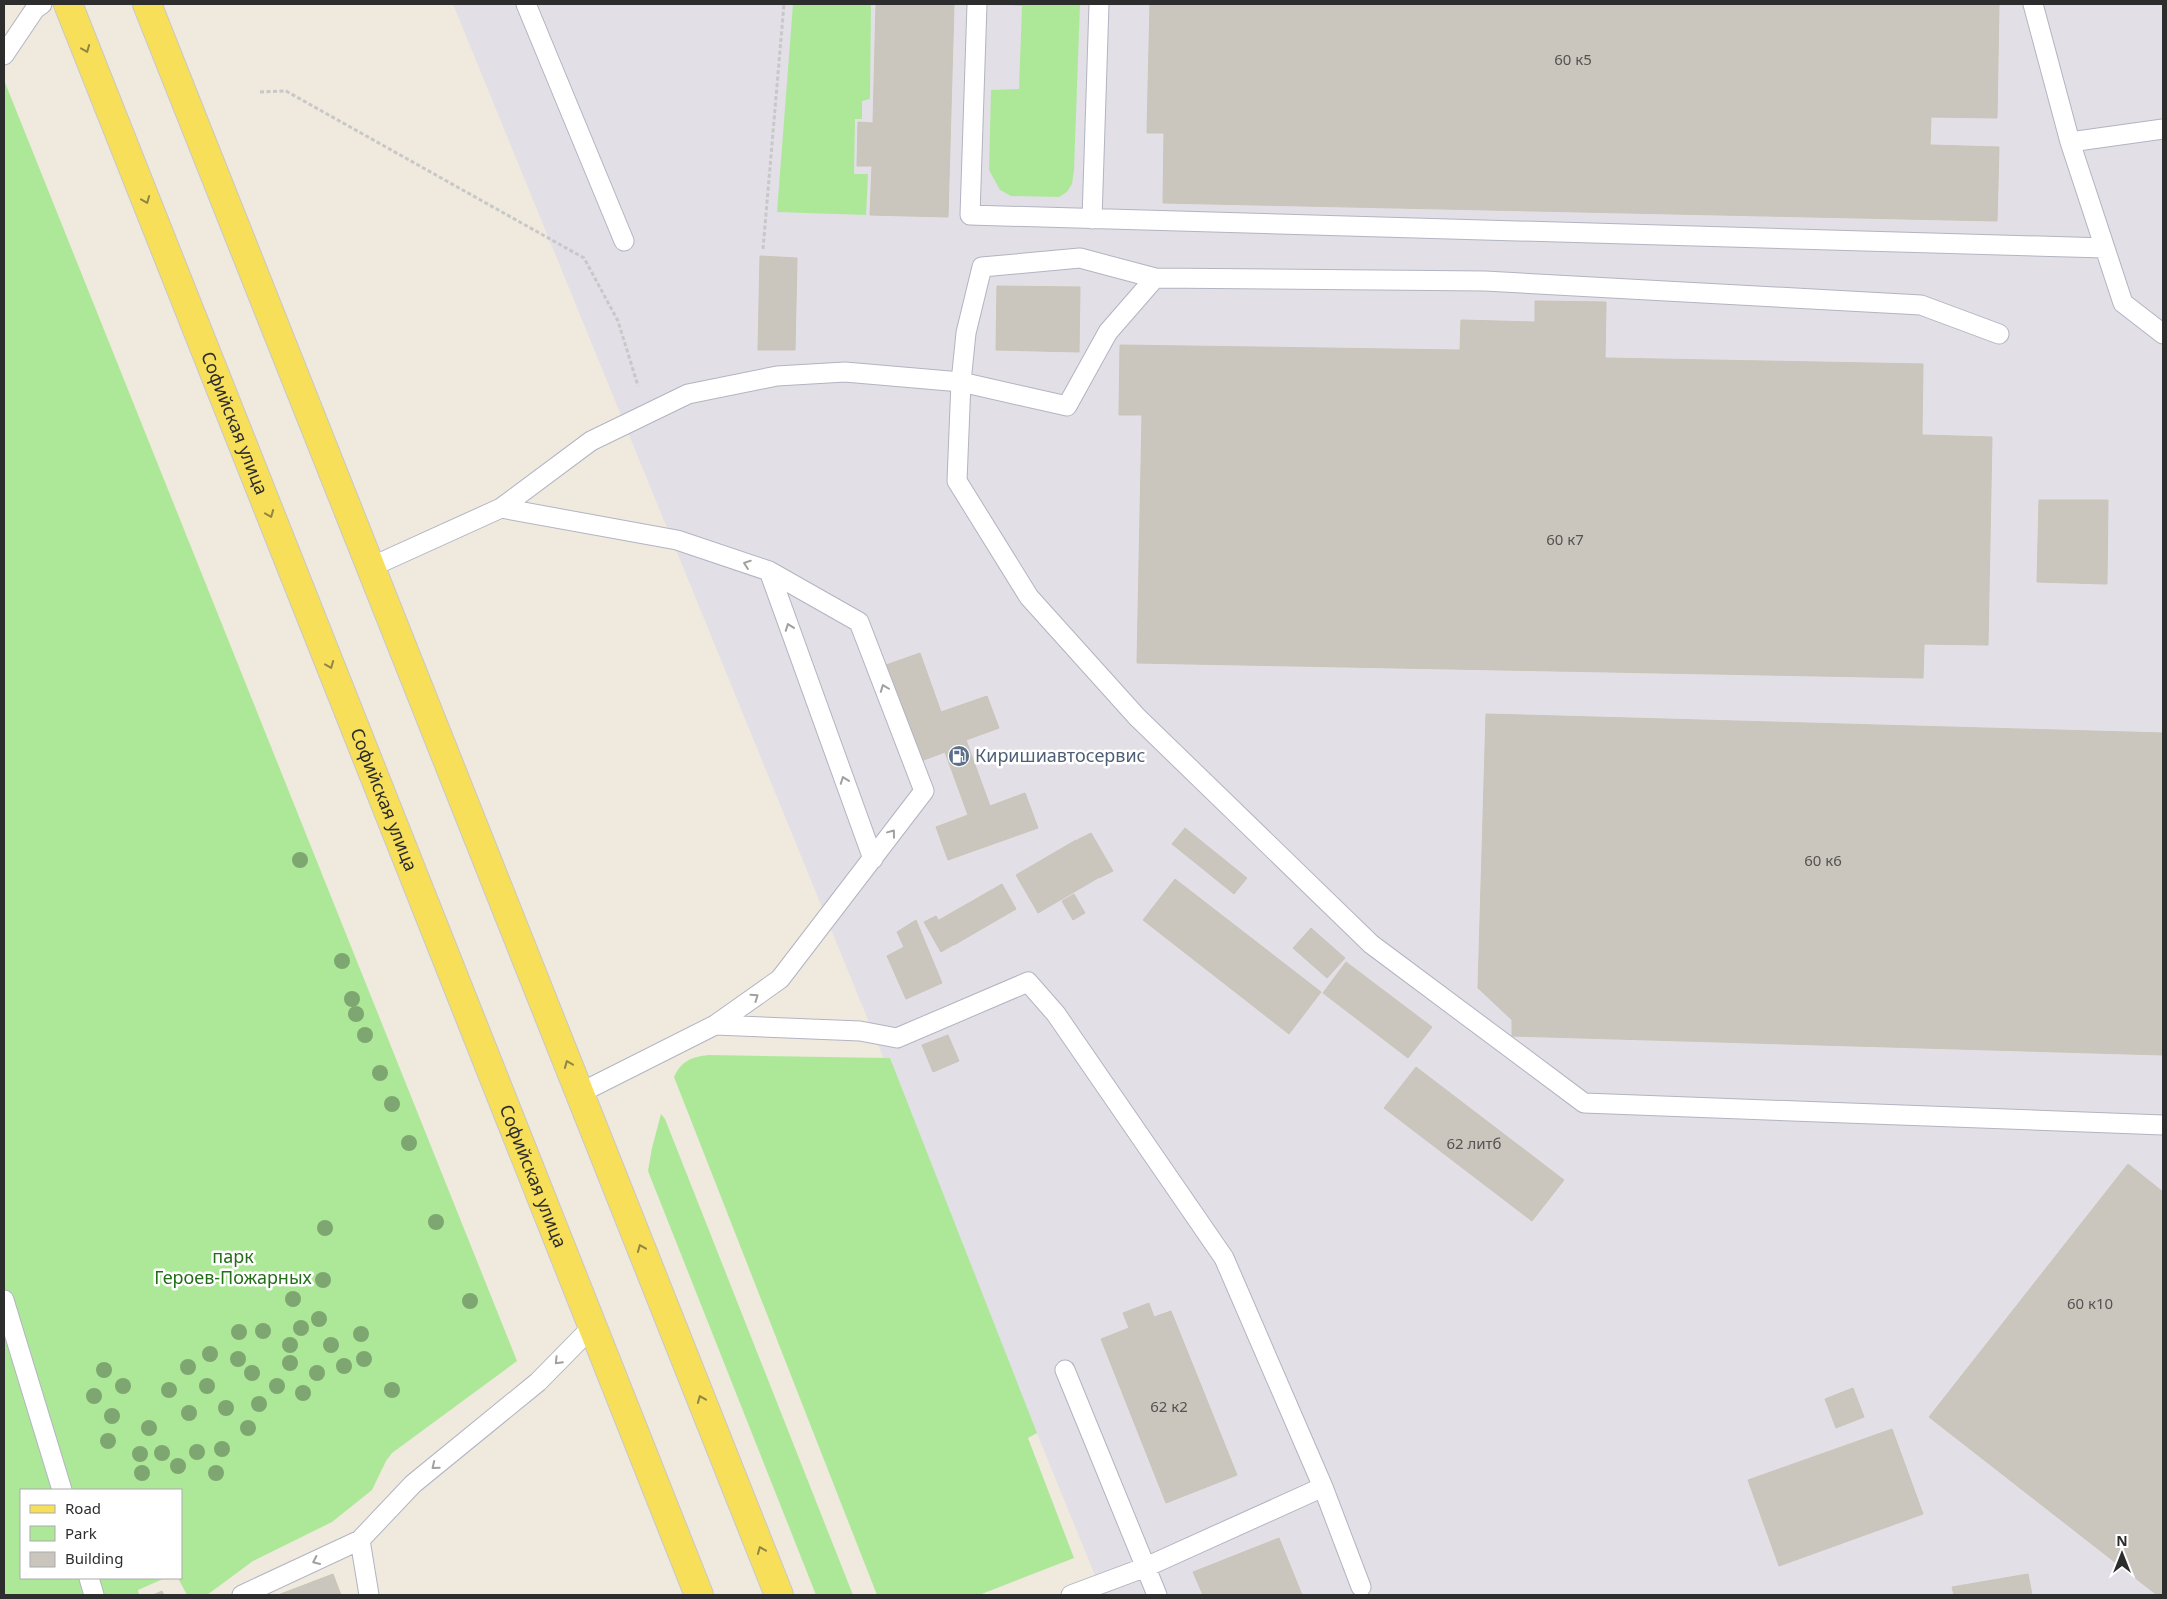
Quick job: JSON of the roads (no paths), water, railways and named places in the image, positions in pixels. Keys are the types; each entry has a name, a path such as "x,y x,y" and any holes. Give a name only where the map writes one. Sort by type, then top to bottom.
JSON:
{"main road":[{"name":"Софийская улица","path":"68,4 699,1595"},
{"path":"147,4 778,1595"}],"lane":[{"path":"4,55 35,9 42,4"},
{"path":"526,4 624,241"},
{"path":"977,4 970,215 2105,248"},
{"path":"1092,218 1099,4"},
{"path":"2033,4 2070,142 2123,304 2163,334"},
{"path":"2070,142 2163,129"},
{"path":"1999,334 1921,305 1485,281 1155,278 1080,258 982,267 966,333 961,382 957,480 1029,597 1137,718 1371,944 1584,1103 2163,1125"},
{"path":"371,567 501,508 591,441 688,394 776,376 844,372 961,382 1067,406 1108,332 1155,278"},
{"path":"501,508 677,540 769,571 859,622 924,792 780,980 715,1024 580,1093"},
{"path":"769,571 873,859"},
{"path":"715,1024 860,1031 897,1038 1028,982 1056,1014 1224,1258 1323,1487 1361,1587"},
{"path":"4,1300 62,1489"},
{"path":"242,1595 360,1540 413,1484 538,1382 593,1326"},
{"path":"1065,1370 1157,1595"},
{"path":"1072,1595 1146,1567 1323,1487"},
{"path":"360,1540 369,1595"},
{"path":"89,1579 94,1595"}],"place":[{"name":"Киришиавтосервис","path":"959,756"}],"park label":[{"name":"парк Героев-Пожарных","path":"233,1267"}]}
